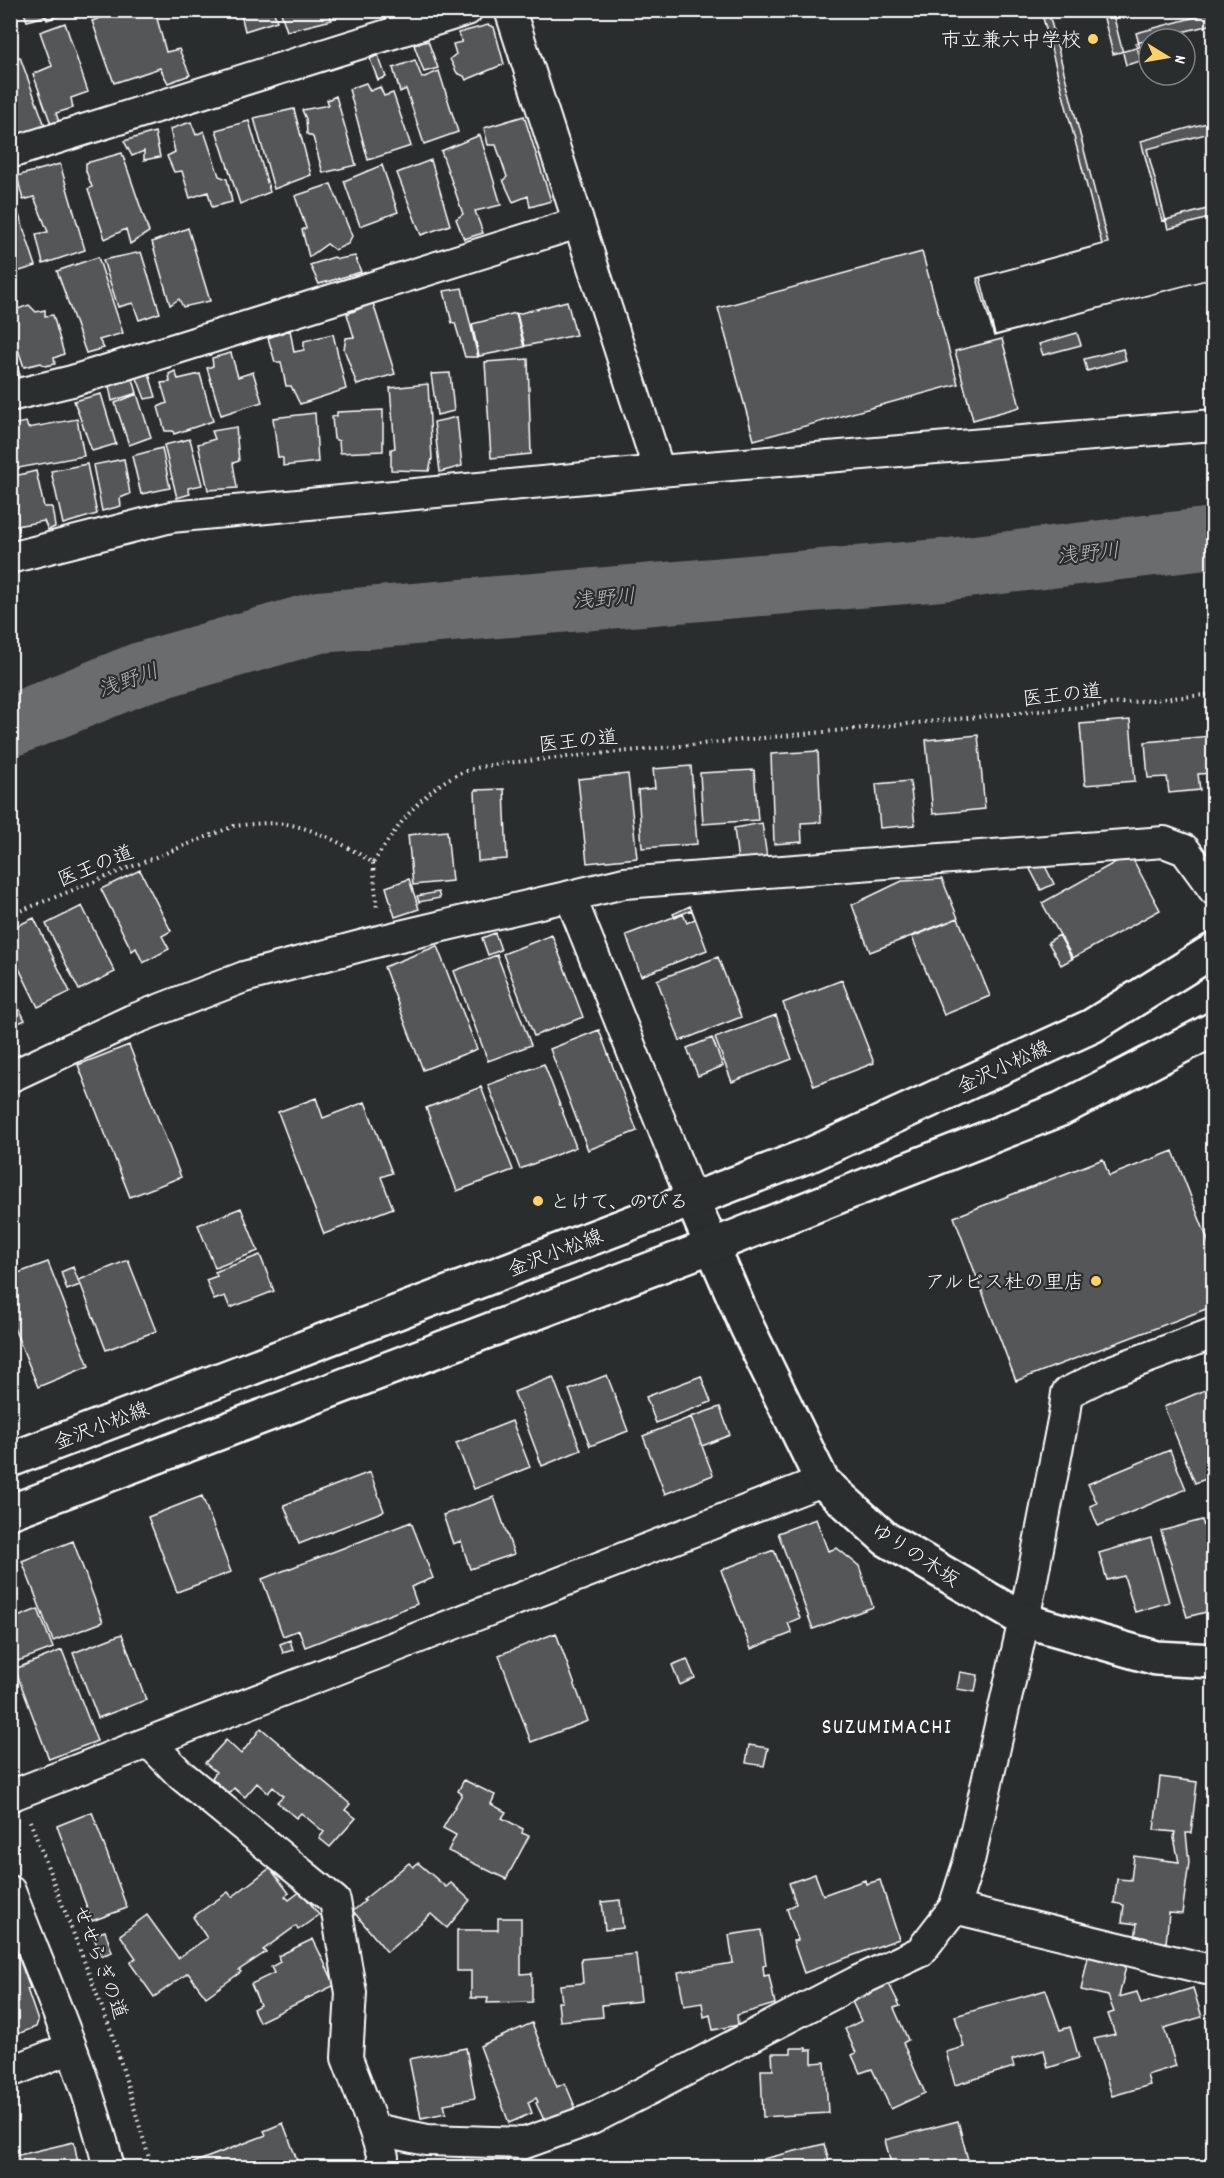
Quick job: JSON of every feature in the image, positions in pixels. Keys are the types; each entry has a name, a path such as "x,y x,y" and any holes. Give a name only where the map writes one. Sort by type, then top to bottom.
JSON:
{"main road":[{"name":"金沢小松線","path":"10,1460 812,1154 1092,1026 1214,950"},
{"path":"10,1512 712,1246 1061,1109 1214,1029"},
{"name":"ゆりの木坂","path":"693,1200 747,1327 822,1481 886,1539 1024,1620 1156,1658 1214,1661"}],"street":[{"path":"10,153 467,10"},
{"path":"510,10 659,471"},
{"path":"10,396 72,381 578,223"},
{"path":"10,558 171,518 659,471 1214,425"},
{"path":"10,1077 132,1020 244,977 379,941 624,883 1164,842 1185,850 1214,890"},
{"path":"570,896 693,1200"},
{"path":"374,2129 427,2140 525,2143 592,2119 856,1982 920,1952 954,1908 969,1861 1024,1620 1067,1393 1109,1372 1214,1333"},
{"path":"15,1794 822,1481"},
{"path":"150,1743 181,1775 335,1901 351,1993 347,2058 383,2157 382,2168"},
{"path":"10,1891 71,2048 99,2129 109,2168"},
{"path":"954,1908 1206,1969 1214,1967"},
{"path":"10,2072 71,2048"}],"path":[{"name":"医王の道","path":"10,915 234,826 286,824 355,850 373,863 391,836 435,787 458,774 506,762 1214,694"},
{"path":"373,863 379,941"},
{"name":"せせらぎの道","path":"15,1794 113,2036 152,2168"}],"building":[{"path":"23,10 63,10 64,14 47,20 46,16 27,21"},
{"path":"121,10 132,10 135,18 155,11 166,52 179,49 190,75 168,83 160,68 114,83 92,21"},
{"path":"240,10 273,10 277,21 245,31"},
{"path":"280,10 328,10 332,20 287,31"},
{"path":"1041,10 1102,10 1113,54 1137,48 1137,87 1197,87 1197,27 1158,27 1214,12 1214,121 1141,141 1162,221 1211,208 1214,216 1214,278 995,335 980,277 1102,244"},
{"path":"1048,10 1112,10 1126,65 1137,62 1137,87 1197,87 1197,28 1214,24 1214,132 1147,149 1168,229 1213,217 1214,278 994,336 977,278 1108,243"},
{"path":"65,23 88,92 71,98 73,108 56,113 59,122 51,124 33,74 52,66 40,32"},
{"path":"488,25 494,27 504,64 466,80 464,76 457,73 450,59 456,54 453,44 462,42 458,33"},
{"path":"428,41 438,68 424,72 414,45"},
{"path":"378,55 386,77 378,80 370,59"},
{"path":"20,57 45,126 12,137 10,60"},
{"path":"415,60 422,78 439,71 458,132 424,144 406,89 400,92 393,68"},
{"path":"366,83 370,91 380,87 384,96 393,93 411,146 368,160 349,89"},
{"path":"336,96 356,165 323,173 313,137 307,134 306,119 302,110 329,105 327,100"},
{"path":"294,109 311,175 274,189 254,118"},
{"path":"524,116 551,201 530,207 528,196 513,202 503,180 507,177 496,145 488,145 484,128"},
{"path":"249,121 270,192 240,204 216,130"},
{"path":"191,122 196,135 204,131 219,176 227,179 232,202 212,207 208,192 190,198 182,171 174,172 167,156 175,152 170,129"},
{"path":"155,132 160,157 144,160 144,151 132,156 124,141"},
{"path":"480,135 501,205 475,211 483,233 464,239 456,219 463,214 441,151"},
{"path":"122,153 149,232 130,244 126,229 105,239 88,189 92,187 86,171 86,163"},
{"path":"431,160 450,225 421,235 397,173"},
{"path":"60,164 85,250 43,264 36,234 48,232 34,197 23,200 17,176"},
{"path":"382,165 398,212 360,226 344,181"},
{"path":"331,184 352,236 348,244 335,250 327,244 309,257 302,230 306,228 295,196"},
{"path":"10,188 36,266 10,274"},
{"path":"188,228 210,301 183,307 179,299 170,305 152,242"},
{"path":"141,252 160,313 139,320 133,303 118,307 103,260"},
{"path":"922,252 958,384 754,440 718,308"},
{"path":"355,256 361,272 319,284 310,265 334,257 338,259"},
{"path":"98,257 123,333 99,340 104,348 86,353 57,271"},
{"path":"462,288 478,357 465,357 455,323 452,323 444,291"},
{"path":"567,301 576,335 525,346 517,314"},
{"path":"373,303 395,374 357,385 344,349 346,338 354,337 347,314"},
{"path":"29,305 36,312 45,310 45,316 53,315 64,354 54,358 55,364 45,366 41,363 24,367 10,326 10,317 14,317 15,310"},
{"path":"516,313 524,347 479,356 472,324"},
{"path":"290,330 294,352 304,350 304,341 333,334 346,389 300,404 291,386 286,386 281,362 275,362 268,338"},
{"path":"1077,333 1081,345 1043,355 1039,344"},
{"path":"1002,339 1020,407 973,420 955,351"},
{"path":"1123,349 1126,360 1087,371 1084,359"},
{"path":"231,353 238,377 253,372 262,402 221,415 207,368 213,366 212,358"},
{"path":"14,356 20,375 10,378 10,357"},
{"path":"528,359 531,454 491,458 485,362"},
{"path":"175,371 178,379 200,374 213,421 174,434 173,431 165,431 158,407 167,403 161,383 170,382 169,374"},
{"path":"450,373 454,411 437,415 431,374"},
{"path":"149,374 156,397 145,399 137,378"},
{"path":"133,379 137,393 112,401 109,386"},
{"path":"428,384 432,459 429,471 391,470 391,449 395,448 390,388"},
{"path":"101,394 116,444 92,451 74,401"},
{"path":"137,394 151,437 129,445 115,403"},
{"path":"383,410 383,451 340,453 339,441 334,439 332,417 337,416 337,412"},
{"path":"315,413 318,462 283,466 283,458 278,457 273,418"},
{"path":"457,417 462,466 440,472 434,422"},
{"path":"77,419 84,456 13,469 10,458 10,425 26,422 28,428"},
{"path":"236,427 239,461 233,463 237,488 208,490 198,444 215,439 212,431"},
{"path":"190,439 202,485 188,488 190,494 177,498 164,445"},
{"path":"162,448 170,488 141,494 132,456"},
{"path":"124,459 130,494 120,498 121,506 102,511 93,465"},
{"path":"87,464 97,514 63,524 51,471"},
{"path":"36,471 44,507 52,507 55,527 48,530 44,521 10,527 10,477"},
{"path":"1130,720 1135,781 1085,785 1080,724"},
{"path":"978,735 985,809 933,814 926,740"},
{"path":"1211,736 1214,773 1198,774 1200,790 1169,793 1167,777 1148,778 1145,742"},
{"path":"818,751 821,822 801,823 802,842 774,844 771,754"},
{"path":"691,766 697,844 642,848 638,790 655,788 653,769"},
{"path":"754,770 758,820 703,824 700,773"},
{"path":"628,774 637,858 587,863 578,779"},
{"path":"910,781 915,825 880,828 876,784"},
{"path":"504,789 507,859 478,861 475,790"},
{"path":"762,823 767,858 738,862 734,828"},
{"path":"447,831 452,881 413,885 408,835"},
{"path":"1130,854 1160,910 1073,958 1042,903"},
{"path":"1044,864 1054,884 1041,890 1029,867"},
{"path":"140,870 171,931 162,936 169,949 143,963 136,948 132,951 101,889"},
{"path":"409,879 419,909 395,917 386,887"},
{"path":"942,879 958,918 870,952 852,905 902,881"},
{"path":"438,892 440,898 419,902 417,896"},
{"path":"82,906 115,972 79,990 46,924"},
{"path":"690,906 695,919 687,923 683,914 675,918 673,914"},
{"path":"692,910 707,950 641,976 626,935"},
{"path":"34,918 70,992 38,1007 10,950 10,929"},
{"path":"958,918 990,996 944,1015 912,937"},
{"path":"495,933 501,950 488,955 482,938"},
{"path":"552,935 583,1017 534,1036 503,954"},
{"path":"1059,935 1072,959 1061,965 1048,942"},
{"path":"437,946 477,1049 423,1070 384,967"},
{"path":"497,955 531,1045 488,1061 454,971"},
{"path":"718,957 741,1017 680,1041 657,980"},
{"path":"842,980 874,1063 814,1086 783,1003"},
{"path":"10,991 25,1020 10,1027"},
{"path":"776,1015 792,1059 732,1082 715,1038"},
{"path":"599,1030 637,1131 588,1150 550,1049"},
{"path":"712,1038 723,1066 698,1076 687,1048"},
{"path":"129,1045 181,1177 130,1197 78,1065"},
{"path":"544,1064 576,1147 520,1169 488,1085"},
{"path":"481,1087 513,1170 457,1191 426,1108"},
{"path":"316,1098 323,1118 365,1102 392,1173 381,1177 393,1208 324,1234 278,1112"},
{"name":"アルビス杜の里店","path":"1173,1151 1214,1256 1214,1306 1016,1381 954,1217 1103,1159 1109,1176"},
{"path":"241,1208 258,1251 215,1268 198,1225"},
{"path":"260,1255 274,1291 230,1308 225,1296 214,1300 206,1280 217,1276 215,1272"},
{"path":"128,1260 156,1331 106,1350 79,1280"},
{"path":"48,1262 89,1366 38,1387 10,1318 10,1276"},
{"path":"73,1267 80,1285 67,1290 61,1272"},
{"path":"607,1375 628,1431 590,1446 569,1390"},
{"path":"701,1376 711,1402 656,1423 646,1397"},
{"path":"553,1377 581,1450 542,1466 514,1392"},
{"path":"1210,1388 1214,1395 1214,1476 1195,1483 1164,1407"},
{"path":"720,1407 730,1435 702,1446 691,1417"},
{"path":"691,1417 713,1475 665,1494 643,1436"},
{"path":"512,1421 530,1467 474,1489 456,1443"},
{"path":"1170,1450 1186,1489 1098,1526 1090,1506 1097,1503 1088,1484"},
{"path":"370,1472 384,1511 299,1544 284,1505"},
{"path":"202,1496 231,1572 177,1592 148,1517"},
{"path":"494,1497 514,1554 470,1569 461,1541 453,1544 443,1515"},
{"path":"816,1519 828,1551 837,1548 859,1566 873,1607 813,1629 778,1533"},
{"path":"1202,1520 1214,1558 1214,1615 1211,1616 1210,1611 1187,1617 1161,1531"},
{"path":"411,1522 433,1578 411,1587 417,1604 305,1647 299,1630 283,1636 262,1579"},
{"path":"1151,1538 1169,1602 1135,1612 1124,1576 1107,1580 1099,1553"},
{"path":"73,1541 103,1622 53,1641 22,1561"},
{"path":"774,1550 800,1618 788,1623 792,1633 751,1649 721,1570"},
{"path":"38,1609 53,1648 10,1664 10,1620"},
{"path":"556,1633 588,1721 531,1742 499,1655"},
{"path":"122,1634 146,1700 98,1718 73,1653"},
{"path":"290,1640 293,1650 283,1653 280,1644"},
{"path":"62,1650 97,1741 49,1759 15,1669"},
{"path":"687,1659 695,1678 680,1685 672,1665"},
{"path":"960,1672 978,1675 975,1692 957,1689"},
{"path":"261,1728 350,1804 345,1810 356,1818 330,1847 319,1838 324,1832 301,1813 296,1818 277,1802 283,1796 273,1787 268,1793 257,1783 245,1797 234,1788 229,1794 212,1778 216,1772 205,1763 226,1740 241,1754"},
{"path":"749,1745 768,1748 764,1766 746,1763"},
{"path":"1160,1777 1197,1782 1191,1833 1186,1833 1189,1862 1182,1914 1169,1913 1166,1943 1135,1939 1137,1924 1122,1922 1124,1905 1114,1903 1117,1879 1131,1880 1134,1856 1179,1862 1175,1832 1154,1830"},
{"path":"464,1780 495,1795 491,1804 506,1812 502,1818 523,1829 522,1833 529,1836 506,1879 448,1851 456,1835 443,1828 462,1794 458,1791"},
{"path":"92,1812 127,1908 92,1921 57,1826"},
{"path":"409,1863 413,1867 418,1863 446,1887 451,1883 470,1900 447,1928 431,1914 387,1952 353,1911 365,1901 363,1900"},
{"path":"270,1868 289,1893 285,1896 289,1900 301,1891 319,1915 298,1930 296,1926 263,1950 266,1952 239,1970 241,1972 206,1997 188,1973 154,1997 130,1963 136,1958 120,1935 147,1915 178,1958 207,1938 193,1917 228,1892 232,1897"},
{"path":"815,1874 823,1895 865,1880 866,1884 880,1880 899,1939 804,1973 793,1941 798,1940 787,1909 796,1904 789,1883"},
{"path":"620,1900 623,1928 605,1930 602,1902"},
{"path":"498,1918 521,1918 521,1974 532,1973 532,2002 487,2003 488,1998 471,1998 471,1971 457,1971 457,1930 498,1930"},
{"path":"761,1930 766,1965 763,1966 764,1976 769,1975 775,2004 737,2015 738,2025 713,2030 710,2015 704,2017 702,2003 684,2006 678,1972 733,1963 729,1935"},
{"path":"105,1931 112,1952 101,1956 93,1935"},
{"path":"313,1939 335,1985 259,2022 253,2009 260,2005 251,1984 274,1973 271,1967 280,1962 278,1956"},
{"path":"16,1950 30,1988 27,1989 38,2021 36,2027 10,2037 10,1952"},
{"path":"636,1954 641,2001 602,2005 603,2017 560,2021 558,2002 562,2002 560,1985 583,1983 581,1959"},
{"path":"1088,1957 1126,1966 1119,1997 1137,1992 1141,2004 1193,1988 1202,2017 1164,2028 1176,2066 1147,2075 1150,2085 1112,2096 1094,2039 1115,2034 1108,2014 1114,2012 1108,1996 1081,1990"},
{"path":"887,1980 900,2006 894,2008 908,2040 903,2043 925,2093 891,2109 872,2069 860,2073 852,2055 856,2053 845,2029 861,2021 850,1997"},
{"path":"1046,1990 1060,2030 1070,2027 1079,2058 1048,2068 1044,2050 1012,2060 1014,2067 955,2085 946,2052 964,2047 955,2016"},
{"path":"532,2023 557,2087 565,2083 576,2109 545,2122 536,2098 528,2102 532,2113 509,2123 480,2046"},
{"path":"466,2048 475,2098 444,2104 446,2113 421,2118 409,2059"},
{"path":"791,2048 812,2050 812,2063 825,2062 828,2113 763,2117 761,2070 773,2070 772,2053 791,2053"},
{"path":"958,2121 970,2168 892,2168 885,2140"},
{"path":"283,2123 300,2168 195,2168 193,2163 266,2135 264,2131"},
{"path":"74,2142 79,2168 10,2168 10,2157"},
{"path":"824,2144 829,2161 811,2166 811,2168 765,2168 763,2159"},
{"path":"468,2146 508,2159 506,2168 461,2168"}],"waterway":[{"name":"浅野川","path":"10,726 141,673 319,622 941,570 1214,538"}],"place":[{"name":"市立兼六中学校","path":"1093,39"},
{"name":"とけて、のびる","path":"538,1201"},
{"name":"アルビス杜の里店","path":"1096,1281"}],"district":[{"name":"SUZUMIMACHI","path":"887,1725"}]}
